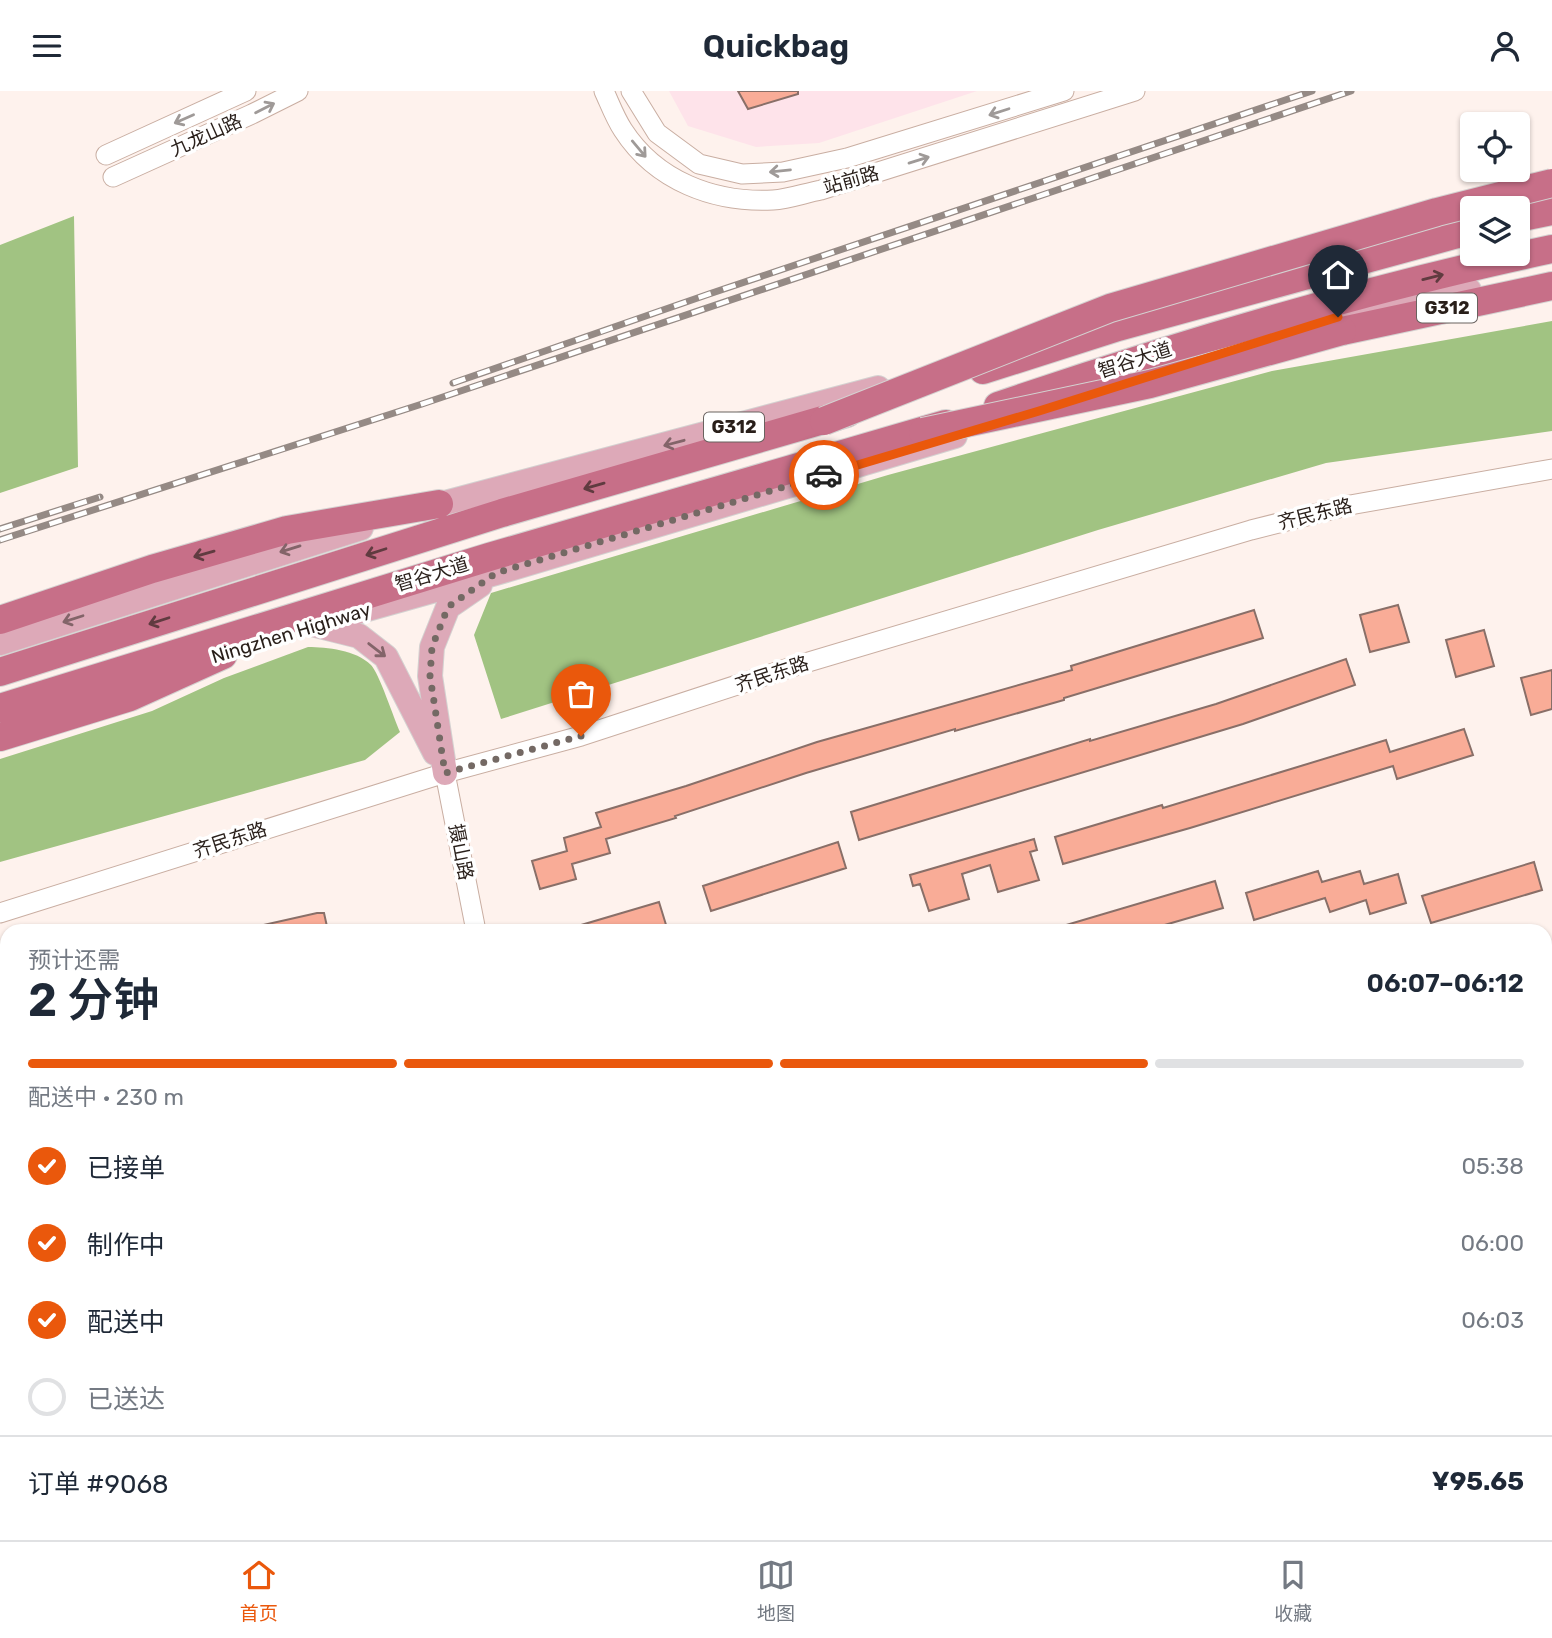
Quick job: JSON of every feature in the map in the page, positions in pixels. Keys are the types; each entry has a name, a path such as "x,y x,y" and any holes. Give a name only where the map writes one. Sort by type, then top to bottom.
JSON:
{"highway":[{"path":"1530,211 1551,202"},
{"path":"824,421 1110,308 1437,212 1551,202"},
{"name":"智谷大道","path":"0,672 502,513 824,421 1118,327 1460,233"},
{"name":"智谷大道","path":"0,708 489,557 923,432 1206,338 1332,302 1552,249"},
{"name":"G312","path":"923,432 1150,384 1342,331 1552,286"},
{"path":"1342,331 1552,295"},
{"path":"0,620 152,569 287,530 439,504"},
{"path":"0,737 131,697 240,647"}],"main road":[{"name":"G312","path":"0,643 439,504 817,405 1332,254 1460,226"},
{"name":"Ningzhen Highway","path":"0,723 314,624 496,573 1026,415 1338,317 1552,273"},
{"path":"445,773 430,676 432,647 448,607 496,573"},
{"path":"314,624 359,636 386,657 445,773"}],"street":[{"name":"九龙山路","path":"106,155 246,91"},
{"name":"九龙山路","path":"113,177 298,91"},
{"name":"站前路","path":"604,91 623,130 650,162 684,185 726,199 775,199 832,186 1135,91"},
{"name":"站前路","path":"631,91 657,133 667,141 699,164 742,174 783,172 847,158 1064,91"},
{"name":"齐民东路","path":"0,913 445,773 581,736 795,666 1251,530 1350,505 1552,469"},
{"name":"摄山路","path":"445,773 475,924"}],"shaded area":[{"path":"669,91 977,91 819,143 756,147 688,126"}],"green space":[{"path":"74,216 78,467 0,493 0,245"},
{"path":"1552,321 1552,431 1326,463 1098,530 501,719 474,635 491,593 888,475 1272,371"},
{"path":"308,647 332,649 358,656 371,665 378,677 400,732 365,760 0,862 0,759 152,711 224,678"}],"building":[{"path":"738,91 798,91 798,94 748,109"},
{"path":"1398,605 1409,642 1370,652 1360,615"},
{"path":"1254,610 1263,638 1064,700 806,773 606,839 610,853 572,864 576,879 540,889 532,861 567,851 564,838 601,827 596,813 817,742 1072,670 1071,666"},
{"path":"1484,630 1494,666 1456,677 1446,640"},
{"path":"1346,659 1355,685 1243,724 859,840 851,812 1090,739 1216,704"},
{"path":"1552,670 1552,709 1531,715 1521,678"},
{"path":"1464,729 1473,755 1397,779 1393,766 1063,864 1055,837 1162,805 1163,808 1386,740 1390,752"},
{"path":"1034,839 1037,850 1030,852 1039,880 998,892 990,865 962,874 969,899 929,911 920,884 913,886 910,875"},
{"path":"838,842 846,868 711,911 703,886"},
{"path":"1534,862 1542,890 1431,923 1422,896"},
{"path":"1318,871 1322,882 1360,871 1364,884 1398,874 1406,903 1370,914 1366,900 1330,912 1325,898 1254,920 1246,893"},
{"path":"1215,881 1223,908 1168,924 1070,924"},
{"path":"659,902 666,924 585,924"},
{"path":"324,913 326,924 268,924"}],"railway":[{"path":"453,383 1312,91"},
{"path":"0,540 422,404 1351,91"},
{"path":"0,529 100,497"}],"way so far":[{"path":"581,736 445,773 430,676 432,647 448,607 496,573 824,475"}],"route":[{"path":"824,475 1338,317"}]}
